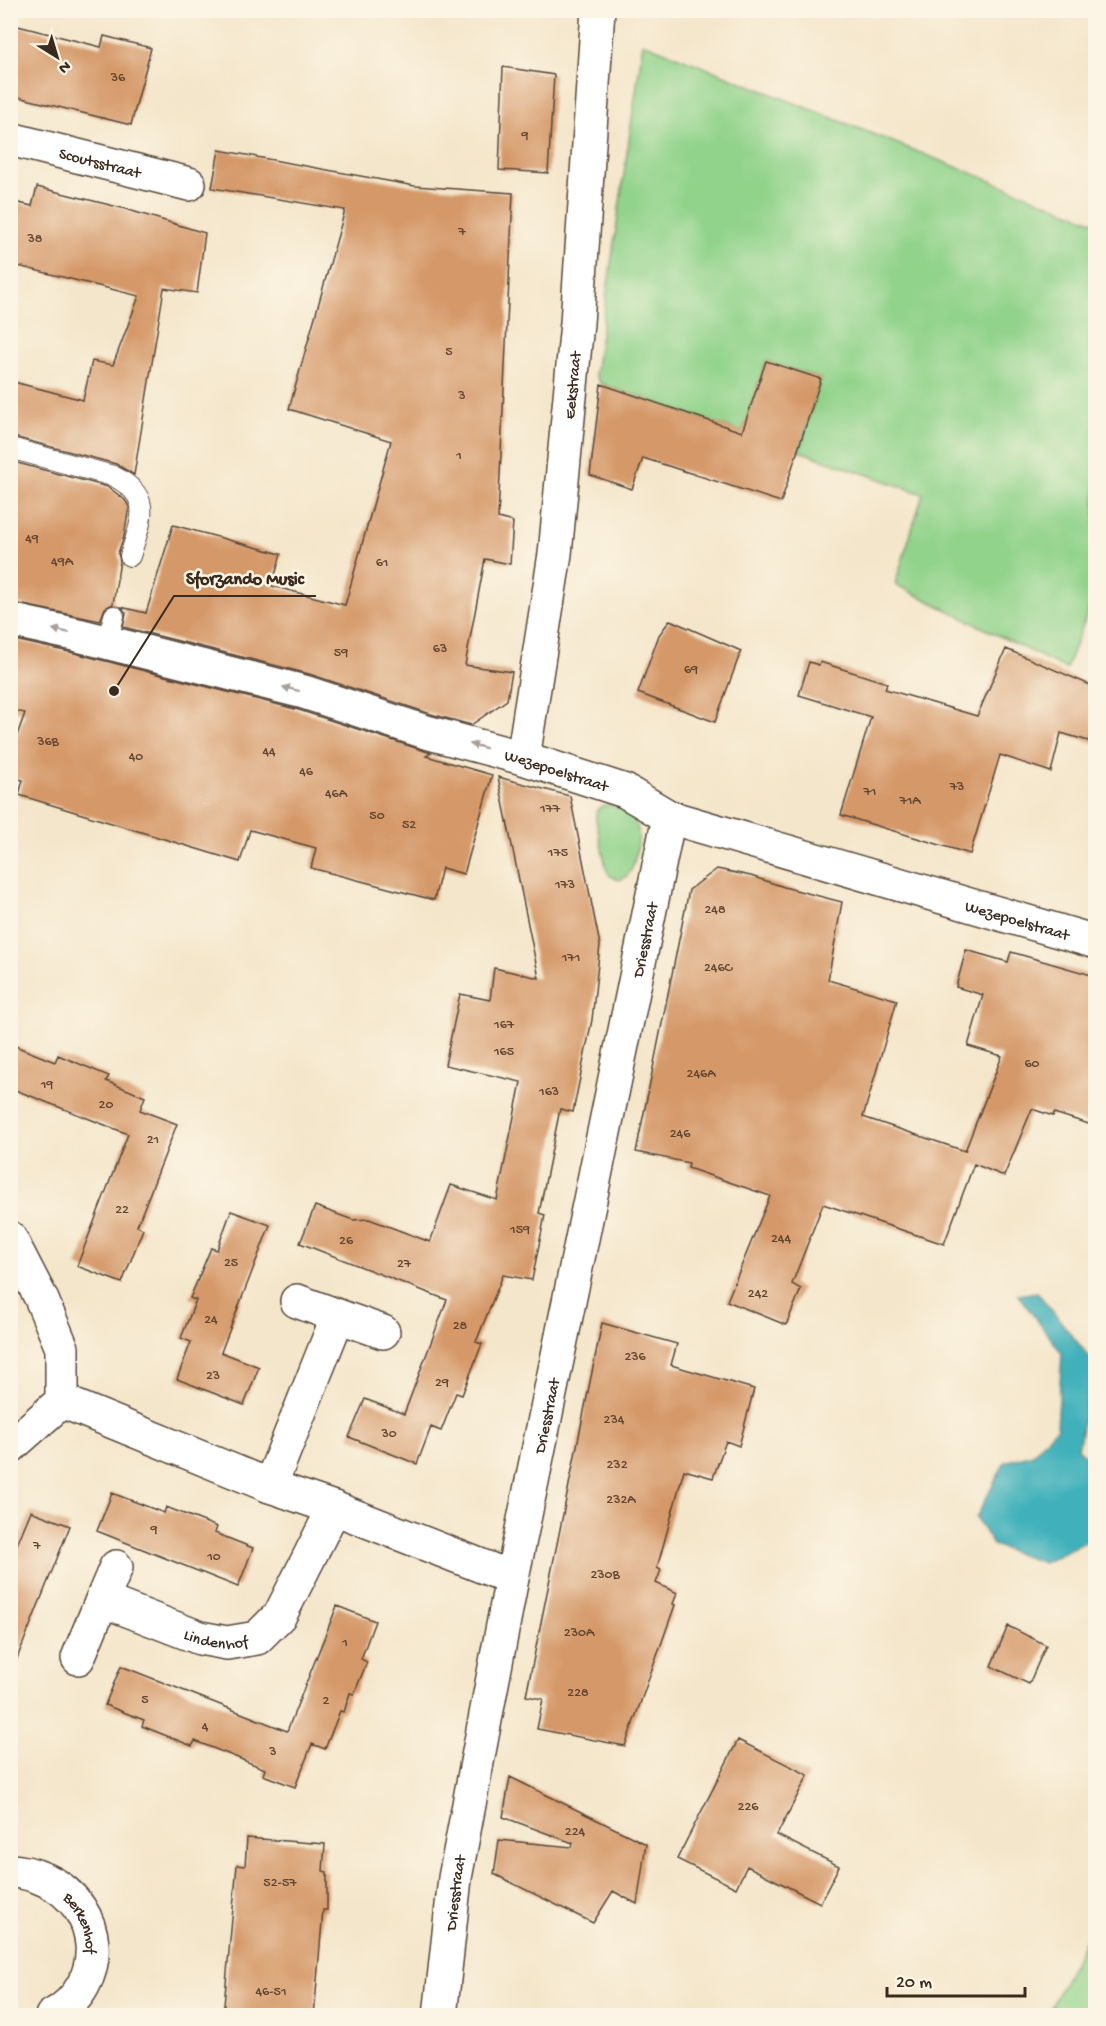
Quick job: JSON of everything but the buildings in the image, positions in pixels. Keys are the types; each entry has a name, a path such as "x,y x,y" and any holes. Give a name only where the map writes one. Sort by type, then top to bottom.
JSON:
{"street":[{"name":"Eekstraat","path":"523,758 555,554 577,323 598,10"},
{"name":"Scoutsstraat","path":"10,139 189,184"},
{"name":"Wezepoelstraat","path":"10,620 111,629 426,732 523,758 625,791 669,817 1095,942"},
{"name":"Driesstraat","path":"440,2016 455,1878 512,1578 669,817"},
{"path":"10,1238 41,1298 62,1348 62,1401 10,1447"},
{"path":"297,1300 383,1332"},
{"path":"270,1486 338,1316"},
{"path":"62,1401 270,1486 334,1508 512,1578"},
{"name":"Lindenhof","path":"102,1600 200,1638 227,1643 257,1638 280,1615 334,1508"},
{"path":"78,1658 116,1567"},
{"name":"Berkenhof","path":"10,1871 39,1877 60,1887 78,1905 88,1925 93,1950 91,1970 79,1994 62,2013"}],"lane":[{"path":"10,448 113,476 128,484 141,501 142,514 130,556"}],"green space":[{"path":"643,43 1095,222 1095,593 1066,669 895,584 923,494 799,451 821,379 766,361 742,432 601,384 595,375"},
{"path":"609,805 626,812 638,828 638,844 633,866 627,876 619,880 610,876 606,868 596,820 598,809"},
{"path":"1095,1921 1095,2015 1047,2015"}],"water":[{"path":"1037,1292 1094,1363 1078,1449 1095,1464 1095,1537 1044,1563 993,1545 976,1518 1005,1462 1033,1454 1057,1428 1062,1353 1018,1295"}],"place":[{"name":"Sforzando Music","path":"114,691"}]}
